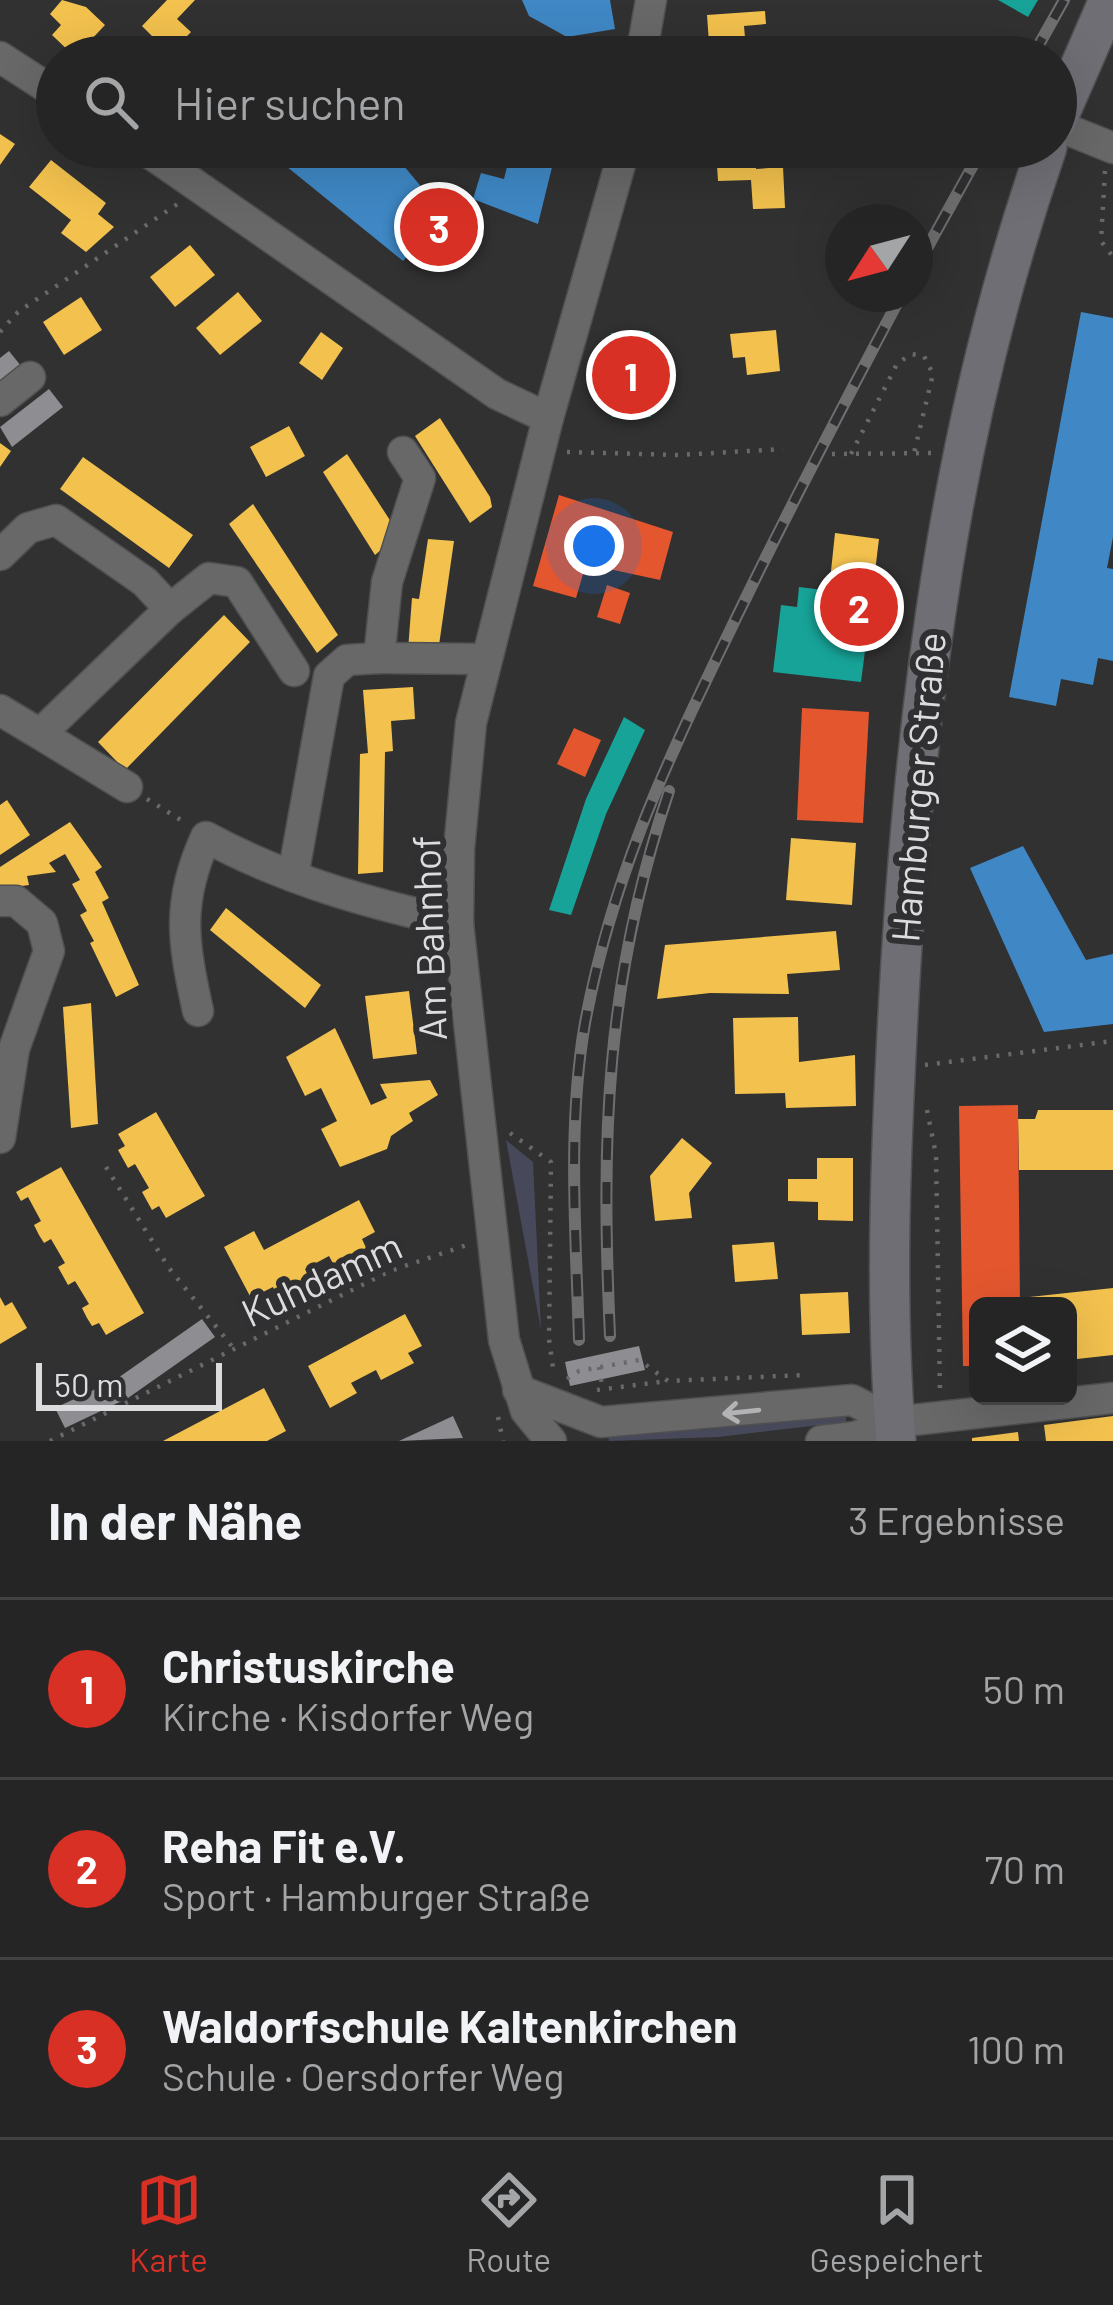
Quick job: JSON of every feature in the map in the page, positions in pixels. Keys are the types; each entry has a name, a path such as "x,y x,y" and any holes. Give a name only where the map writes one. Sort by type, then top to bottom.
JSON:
{"main road":[{"path":"1077,74 1109,0"},
{"name":"Hamburger Straße","path":"896,1431 889,1366 891,1141 907,844 930,628 960,452 1016,235 1040,168"}],"street":[{"path":"645,36 651,0"},
{"path":"0,57 36,80"},
{"path":"1077,132 1112,147"},
{"path":"174,168 497,394 548,418"},
{"name":"Am Bahnhof","path":"552,1441 534,1423 504,1340 490,1239 458,923 463,792 471,723 487,659 548,418 619,168"},
{"path":"0,401 30,377"},
{"path":"379,658 387,582 420,478 403,452"},
{"path":"0,555 28,528 56,520 145,582 170,609"},
{"path":"40,734 170,609 209,578 236,582 294,671"},
{"path":"293,876 329,676 347,660 487,659"},
{"path":"0,710 127,787"},
{"path":"198,1011 182,917 187,878 206,838 254,863 376,905 458,923"},
{"path":"0,902 16,902 42,923 49,951 14,1049 0,1138"},
{"path":"527,1397 601,1422 852,1400 896,1431"},
{"name":"Am Bahnhof","path":"522,1441 527,1397"},
{"path":"821,1441 943,1419 1113,1398"},
{"path":"567,1441 601,1422"}],"path":[{"path":"1112,147 1101,241 1113,257"},
{"path":"0,332 18,313 203,187"},
{"path":"832,454 851,454 914,453 934,374 924,356 910,354 897,364 851,454"},
{"path":"542,448 679,455 783,449"},
{"path":"127,787 206,838"},
{"path":"920,1079 916,1065 1113,1041"},
{"path":"923,1094 936,1155 937,1361 943,1419"},
{"path":"476,1107 551,1162 549,1339 556,1388 496,1411 503,1441"},
{"path":"106,1167 170,1268 234,1348"},
{"name":"Kuhdamm","path":"50,1441 390,1271 490,1239"},
{"path":"579,1371 639,1360 668,1381"},
{"path":"599,1367 602,1385"},
{"path":"592,1391 668,1381 814,1378"}],"shaded area":[{"path":"506,1140 533,1162 541,1330"},
{"path":"846,1409 846,1422 718,1437 609,1441 608,1435 711,1429"}],"building: Wohnen":[{"path":"62,0 86,7 105,25 95,36 53,36 61,25 50,14"},
{"path":"167,0 195,0 177,19 191,32 187,36 152,36 142,26"},
{"path":"765,11 766,24 744,26 745,36 708,36 707,15"},
{"path":"0,134 15,144 0,165"},
{"path":"44,168 61,168 106,203 98,214 114,227 86,252 61,233 71,220 29,187"},
{"path":"717,168 783,168 785,208 753,209 751,180 718,181"},
{"path":"190,245 215,275 175,307 150,277"},
{"path":"238,292 262,321 220,355 196,328"},
{"path":"81,297 102,330 64,355 43,322"},
{"path":"776,330 780,371 747,375 745,357 733,358 730,334"},
{"path":"321,332 343,348 322,380 299,363"},
{"path":"440,418 490,497 492,507 470,523 415,436"},
{"path":"289,426 305,456 266,477 250,447"},
{"path":"0,443 11,451 0,467"},
{"path":"347,454 395,528 396,537 375,555 323,472"},
{"path":"83,457 193,535 169,568 60,489"},
{"path":"253,504 338,635 317,653 229,524"},
{"path":"835,533 879,539 872,596 829,590"},
{"path":"428,539 454,541 438,652 408,650 412,598 419,599"},
{"path":"224,615 250,642 125,770 98,742"},
{"path":"413,687 415,719 391,721 393,751 385,752 383,872 358,874 360,754 368,753 363,690"},
{"path":"7,800 30,835 0,855 0,805"},
{"path":"70,822 102,867 95,872 109,898 102,902 139,985 116,997 80,915 87,911 72,884 80,880 65,854 49,863 56,872 27,876 29,885 0,889 0,867"},
{"path":"791,838 856,843 852,905 786,900"},
{"path":"226,908 321,985 305,1008 210,930"},
{"path":"836,931 840,970 787,974 789,994 710,993 657,999 665,945"},
{"path":"409,991 417,1054 373,1059 365,996"},
{"path":"91,1003 98,1124 71,1128 63,1007"},
{"path":"798,1017 799,1062 855,1055 856,1106 786,1108 785,1093 735,1094 733,1018"},
{"path":"335,1028 371,1105 387,1098 380,1084 430,1080 438,1095 409,1113 413,1121 391,1136 387,1149 340,1167 321,1129 337,1121 321,1088 305,1096 286,1057"},
{"path":"1038,1110 1113,1110 1113,1170 1019,1170 1018,1119 1035,1119"},
{"path":"156,1112 205,1196 166,1218 159,1206 152,1210 142,1192 149,1188 135,1164 128,1168 118,1150 125,1146 118,1134"},
{"path":"682,1138 712,1163 689,1193 692,1218 655,1221 650,1176"},
{"path":"817,1158 853,1158 853,1221 818,1220 818,1202 788,1201 788,1179 817,1179"},
{"path":"61,1167 144,1313 106,1335 99,1323 92,1326 87,1318 82,1308 89,1304 75,1281 68,1285 58,1267 65,1263 51,1239 44,1243 39,1235 34,1225 41,1221 28,1197 21,1201 16,1192"},
{"path":"359,1200 375,1232 362,1239 367,1250 335,1267 329,1256 305,1269 311,1279 278,1297 273,1287 251,1298 224,1247 254,1231 264,1250"},
{"path":"774,1242 778,1279 735,1282 732,1245"},
{"path":"1113,1288 1113,1355 1077,1359 1077,1297 1029,1297"},
{"path":"848,1292 850,1333 802,1335 800,1294"},
{"path":"0,1297 5,1306 12,1302 27,1328 0,1344"},
{"path":"405,1314 422,1346 408,1353 414,1363 381,1380 376,1370 351,1383 357,1393 330,1408 308,1366"},
{"path":"264,1388 286,1431 267,1441 163,1441"},
{"path":"1113,1416 1113,1441 1046,1441 1044,1425"},
{"path":"1018,1432 1019,1441 972,1441 972,1438"}],"building: Handel":[{"path":"559,495 673,532 660,580 586,564 576,598 533,586"},
{"path":"607,585 630,593 620,624 597,617"},
{"path":"802,708 869,712 863,823 797,820"},
{"path":"574,728 601,740 585,777 557,764"},
{"path":"1018,1105 1020,1297 969,1297 969,1366 963,1366 959,1106"}],"building: Schulen":[{"path":"522,0 610,0 615,29 565,36 529,16"},
{"path":"288,168 406,168 444,214 403,261"},
{"path":"507,168 552,168 538,224 473,199 481,173 504,179"},
{"path":"1081,312 1113,318 1113,537 1107,568 1113,569 1113,661 1098,658 1093,685 1061,679 1056,706 1009,697"},
{"path":"1023,846 1086,960 1113,954 1113,1024 1044,1032 970,868"}],"building: Öffentlich":[{"path":"998,0 1038,0 1028,17"},
{"path":"650,332 651,417 612,417 611,333"},
{"path":"799,587 872,596 861,682 773,672 781,605 797,607"},
{"path":"624,717 645,730 606,814 571,915 549,910 586,799"}],"building: Industrie":[{"path":"9,351 25,371 0,390 0,358"},
{"path":"49,389 63,407 12,447 0,427"},
{"path":"202,1319 215,1337 128,1398 115,1380"},
{"path":"639,1346 645,1370 570,1386 565,1362"},
{"path":"115,1380 124,1400 65,1428 55,1408"},
{"path":"453,1416 463,1438 399,1441"}],"railway":[{"path":"1044,36 1064,0"},
{"path":"933,237 971,168"},
{"path":"579,1340 576,1102 585,1023 609,921 660,781 702,689 893,312"},
{"path":"610,1336 606,1194 612,1060 632,929 669,791"}],"place":[{"name":"Waldorfschule Kaltenkirchen","path":"439,227"},
{"name":"Christuskirche","path":"631,375"},
{"name":"Reha Fit e.V.","path":"859,607"}]}
